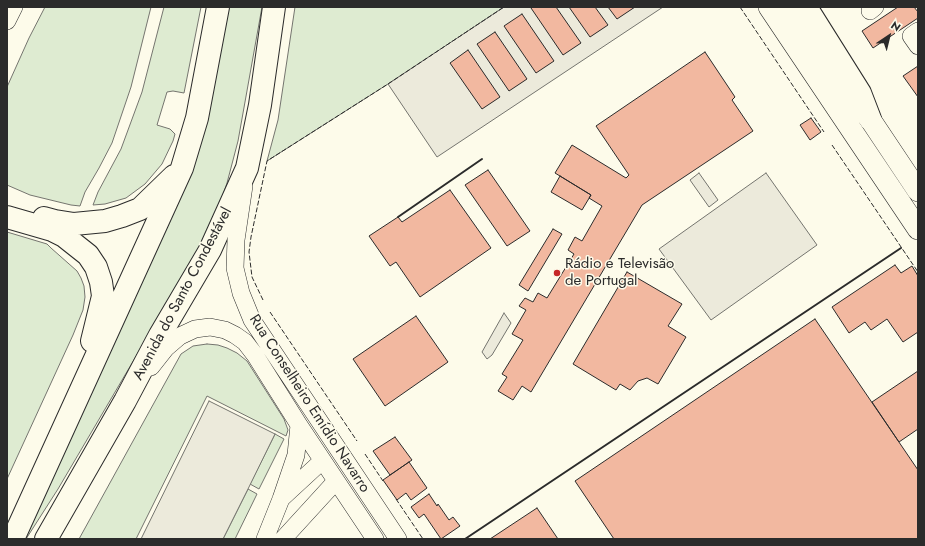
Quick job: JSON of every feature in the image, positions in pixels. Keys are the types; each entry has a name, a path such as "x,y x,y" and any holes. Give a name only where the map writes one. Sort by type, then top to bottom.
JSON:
{"highway":[{"path":"13,539 182,168 197,118 218,7"},
{"name":"Avenida do Santo Condestável","path":"46,539 125,401 160,335 210,250 247,168 260,105 274,7"},
{"path":"806,7 860,92 870,120"},
{"path":"7,206 61,222 74,224 105,221 140,209 182,168"},
{"path":"7,217 52,230 64,236 88,256 96,267 101,282 103,296 76,400"}],"main road":[{"path":"769,7 918,229"},
{"path":"790,7 918,191"}],"street":[{"path":"7,20 14,7"},
{"path":"918,31 911,36 918,46"},
{"name":"Rua Conselheiro Emídio Navarro","path":"247,168 236,240 235,268 241,293 252,320 398,539"},
{"name":"Rua Conselheiro Emídio Navarro","path":"125,401 166,348 180,336 195,329 210,327 224,330 235,335 244,342 255,355 322,461 375,539"},
{"path":"265,539 296,455 299,425"},
{"path":"281,499 322,461"},
{"path":"283,539 336,481"}],"green space":[{"path":"45,7 151,7 131,87 112,143 85,192 80,206 30,195 7,185 7,87"},
{"path":"164,7 201,7 184,93 173,91 167,92 157,125 170,129 175,134 173,141 162,164 145,184 126,198 105,204 93,205 98,192 121,149 142,92"},
{"path":"224,7 262,7 238,141 227,183 214,221 58,489 26,539 24,539 158,242"},
{"path":"295,7 504,7 388,84 267,161 278,120"},
{"path":"7,232 47,244 77,271 84,286 85,297 83,310 73,335 7,479"},
{"path":"207,344 227,348 237,353 247,361 284,419 288,430 286,436 207,396 136,539 79,539 181,354 193,346"},
{"path":"275,434 284,439 259,489 250,484"},
{"path":"248,489 257,494 235,539 223,539"}],"shaded area":[{"path":"504,7 663,7 437,157 388,84"},
{"path":"699,173 718,200 709,207 690,180"},
{"path":"766,173 817,245 711,320 659,249"},
{"path":"504,313 511,323 492,355 487,359 482,352"},
{"path":"209,401 275,434 248,489 223,539 141,539"}],"building":[{"path":"556,7 581,43 563,55 531,8"},
{"path":"569,7 595,7 608,25 590,37"},
{"path":"608,7 635,7 617,19"},
{"path":"898,7 914,7 918,12 918,18 873,48 862,31"},
{"path":"522,14 554,61 536,73 504,26"},
{"path":"495,32 527,79 509,91 477,44"},
{"path":"468,50 500,97 482,109 450,63"},
{"path":"705,52 735,97 732,100 753,131 642,205 531,392 522,386 513,400 498,391 507,377 502,374 523,340 512,334 526,310 519,306 525,298 533,302 538,293 547,298 574,254 568,250 575,237 582,241 602,206 589,198 591,195 555,173 572,145 626,178 629,175 596,126"},
{"path":"918,66 918,97 903,76"},
{"path":"811,118 821,132 810,140 800,125"},
{"path":"488,170 530,231 507,246 465,185"},
{"path":"560,176 591,195 582,210 551,192"},
{"path":"450,190 491,248 420,297 396,262 390,266 369,236 398,217 402,222"},
{"path":"553,229 562,234 528,291 519,285"},
{"path":"895,265 901,273 912,266 918,276 918,332 903,342 887,319 871,330 865,322 849,333 832,307"},
{"path":"627,272 682,304 668,326 686,337 658,384 647,378 638,381 630,390 620,384 616,390 573,364"},
{"path":"416,316 448,362 385,406 353,359"},
{"path":"815,319 918,470 918,539 614,539 575,481"},
{"path":"918,371 918,429 899,442 872,402"},
{"path":"395,437 412,460 390,475 373,451"},
{"path":"409,462 427,488 411,500 406,493 397,500 383,480"},
{"path":"429,494 449,520 453,517 460,526 441,539 424,514 419,518 411,507"},
{"path":"537,508 558,539 490,539"}],"fence":[{"path":"263,300 252,277 249,252 267,161 388,84 504,7"},
{"path":"740,7 824,132"},
{"path":"832,145 918,272"},
{"path":"270,312 357,441"},
{"path":"365,454 383,481"},
{"path":"396,499 423,539"}],"wall":[{"path":"398,217 482,159"},
{"path":"465,539 901,248"}],"place":[{"name":"Rádio e Televisão de Portugal","path":"557,273"}]}
